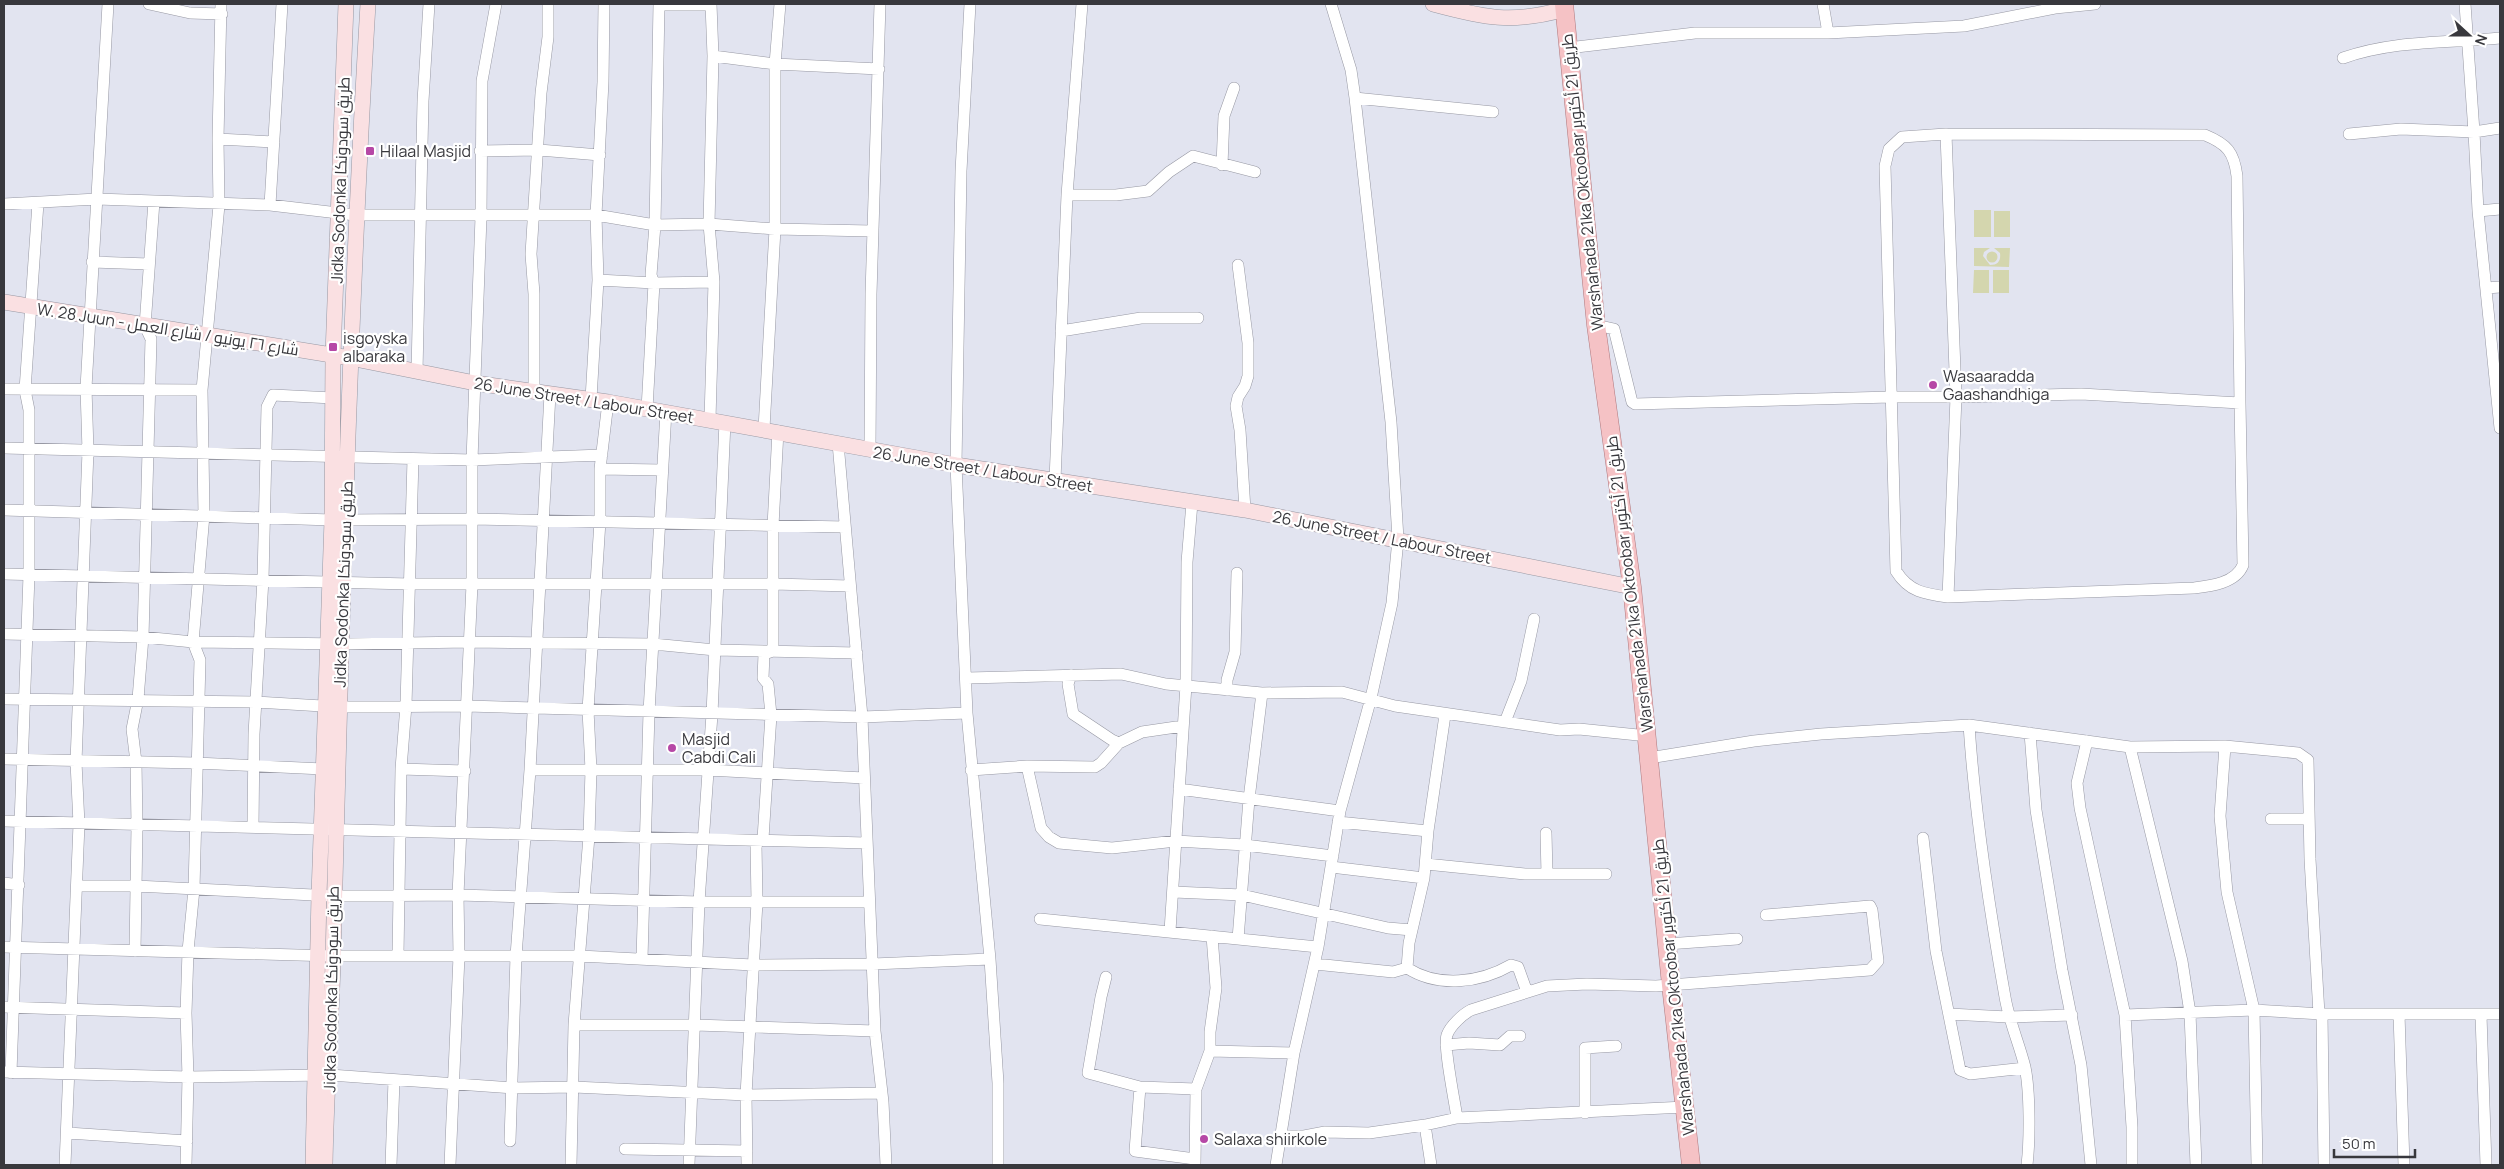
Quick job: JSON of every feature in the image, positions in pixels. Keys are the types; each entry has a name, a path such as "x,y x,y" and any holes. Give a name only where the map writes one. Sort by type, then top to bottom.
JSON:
{"main road":[{"name":"Jidka Sodonka طريق سودونكا","path":"340,456 333,398 333,355 346,4"},
{"name":"Jidka Sodonka طريق سودونكا","path":"325,1165 318,955 326,895 340,456 350,358 355,215 368,4"},
{"path":"1433,4 1476,16 1497,19 1531,18 1565,7"},
{"name":"Warshahada 21ka Oktoobar طريق 21 أكتوبر","path":"1565,7 1596,325 1632,587 1671,985 1691,1165"},
{"name":"W. 28 Juun - شارع ٢٦ يونيو / شارع العمل","path":"4,302 333,355"},
{"name":"26 June Street / Labour Street","path":"333,355 475,383 591,399 771,430 870,450 1245,510 1632,587"},
{"name":"Jidka Sodonka طريق سودونكا","path":"328,829 323,769 332,706"},
{"name":"Jidka Sodonka طريق سودونكا","path":"313,1165 333,956 326,895"}],"street":[{"path":"66,1165 79,824 76,762 88,451 86,388 108,4"},
{"path":"149,4 190,13 222,9 218,139 219,205 202,390 204,515 193,642 200,660 194,890 188,951 186,1013 188,1077 186,1165"},
{"path":"270,205 282,4"},
{"path":"417,372 420,214 429,4"},
{"path":"450,1165 459,956 458,894 472,584 472,460 481,216 482,81 496,4"},
{"path":"534,391 534,294 531,254 539,150 540,93 548,37 548,4"},
{"path":"591,399 598,280 596,215 600,155 604,4"},
{"path":"647,409 654,283 651,275 655,225 659,4 711,4 712,56 708,224 714,282 720,524 712,714 705,839 699,902 689,1165"},
{"path":"773,652 771,430 775,229 775,64 780,4"},
{"path":"870,450 872,231 880,4"},
{"path":"970,4 961,171 956,464 967,678 967,713 990,959 998,1083 998,1165"},
{"path":"1055,480 1067,195 1082,4"},
{"path":"1276,1165 1294,1053 1315,964 1339,817 1371,698 1392,604 1398,539 1392,422 1355,98 1351,70 1331,4"},
{"path":"1823,4 1828,33"},
{"path":"1568,48 1695,33 1828,33 1964,26 2055,8 2095,4"},
{"path":"2465,4 2469,41 2478,211 2497,373 2500,428"},
{"path":"2343,58 2367,49 2500,38"},
{"path":"712,56 775,64 879,69"},
{"path":"1222,165 1224,116 1234,88"},
{"path":"1355,98 1493,112"},
{"path":"2349,134 2401,129 2474,132 2500,128"},
{"path":"1946,134 1956,397 1948,597"},
{"path":"1946,134 2205,135 2216,139 2228,149 2235,159 2237,176 2243,565 2240,571 2227,580 2212,586 2194,588 1948,597 1921,594 1907,586 1896,571 1891,397 1885,166 1889,149 1902,137 1946,134"},
{"path":"218,139 274,142"},
{"path":"480,151 539,150 600,155"},
{"path":"1067,195 1116,196 1148,191 1169,172 1193,156 1200,156 1222,165 1255,172"},
{"path":"4,204 97,199 219,205 270,205 338,211 355,215 596,215 655,225 708,224 775,229 872,231"},
{"path":"135,950 137,826 136,762 132,729 138,699 146,577 151,339 145,326 154,201"},
{"path":"38,203 25,390 29,410 29,575 21,760 19,885 16,947 8,1007 7,1072 188,1077 322,1075 513,1088 574,1087 746,1095 882,1092"},
{"path":"2478,211 2500,209"},
{"path":"92,262 149,264"},
{"path":"1238,265 1248,343 1248,376 1245,386 1238,396 1236,406 1240,430 1245,510"},
{"path":"598,280 654,283 714,282"},
{"path":"2486,288 2500,287"},
{"path":"1061,331 1141,318 1198,318"},
{"path":"1596,325 1614,329 1632,402 1635,404 2081,394 2240,404"},
{"path":"4,389 202,390"},
{"path":"510,1141 519,898 530,770 535,644 550,394"},
{"path":"253,827 256,702 263,580 267,407 270,398 278,395 333,398"},
{"path":"571,1165 574,1025 589,836 591,770 588,710 594,644 600,521 600,469 608,402"},
{"path":"642,959 647,837 649,712 666,412"},
{"path":"838,444 862,718 875,1031 882,1092 886,1165"},
{"path":"4,448 88,451 203,451 472,460 602,454"},
{"path":"398,955 401,769 406,705 413,520 413,459"},
{"path":"600,469 662,470"},
{"path":"1170,931 1186,685 1187,562 1192,503"},
{"path":"4,510 339,520 473,519 542,522 600,521 845,527"},
{"path":"4,574 410,584 596,583 717,586 773,584 850,586"},
{"path":"1227,690 1227,680 1235,652 1237,574"},
{"path":"1505,722 1521,681 1534,619"},
{"path":"4,634 143,637 193,642 653,644 715,650 857,653"},
{"path":"763,839 766,774 772,715 768,684 764,678 764,654 773,652"},
{"path":"967,678 1121,674 1166,684 1262,693 1342,692 1371,698 1395,706 1445,715 1560,730 1579,729 1648,736"},
{"path":"1071,675 1068,684 1073,714 1119,743"},
{"path":"1238,938 1249,799 1262,693"},
{"path":"4,699 138,699 332,706 467,706 862,718 967,713"},
{"path":"1407,968 1412,930 1424,878 1428,832 1445,715"},
{"path":"971,770 1027,766 1098,766 1119,743 1142,732 1183,726"},
{"path":"1969,726 1972,771 1989,909 2008,1017 2025,1068 2029,1146 2027,1165"},
{"path":"1649,758 1754,741 1811,735 1969,726 2130,747 2225,746 2298,753 2305,757 2308,760 2321,1014 2324,1165"},
{"path":"2030,733 2036,810 2081,1065 2091,1165"},
{"path":"2087,741 2077,783 2080,808 2125,1015 2132,1126 2132,1165"},
{"path":"2225,746 2220,816 2224,872 2254,1010 2257,1165"},
{"path":"2130,747 2182,961 2190,1012 2196,1165"},
{"path":"4,760 196,763 323,769"},
{"path":"1027,766 1041,828 1059,843 1112,848 1176,841 1245,845 1333,856"},
{"path":"401,769 465,771"},
{"path":"530,770 708,770 864,778"},
{"path":"1179,789 1249,799 1428,832"},
{"path":"2271,818 2310,819"},
{"path":"4,821 137,826 401,830 524,835 763,839 866,843"},
{"path":"1546,833 1547,874"},
{"path":"1923,838 1936,951 1960,1070 1964,1073 2025,1068"},
{"path":"746,1165 746,1095 757,902 756,844 763,839"},
{"path":"1426,864 1547,874 1606,874"},
{"path":"1330,868 1424,878"},
{"path":"4,883 19,885"},
{"path":"77,886 136,886 326,895 400,896 458,894 519,898 643,899 699,902 869,902"},
{"path":"1174,892 1242,895 1388,928 1412,930"},
{"path":"1457,1118 1446,1045 1447,1036 1464,1013 1547,986 1587,984 1671,985 1870,970 1876,966 1878,961 1870,906 1766,915"},
{"path":"1040,919 1318,947"},
{"path":"1140,1087 1135,1151 1195,1162 1196,1089 1210,1051 1210,1032 1216,988 1212,936"},
{"path":"1667,944 1737,939"},
{"path":"4,947 333,956 580,956 697,963 753,964 873,964 990,959"},
{"path":"1315,964 1394,972 1407,968"},
{"path":"1407,968 1419,976 1443,982 1474,979 1514,965 1518,967 1527,992"},
{"path":"1106,977 1088,1073 1140,1087 1196,1089"},
{"path":"8,1007 186,1013"},
{"path":"2125,1015 2254,1010 2321,1014 2500,1014"},
{"path":"1949,1014 2008,1017 2072,1015"},
{"path":"2399,1014 2404,1165"},
{"path":"2481,1015 2486,1165"},
{"path":"574,1025 695,1025 875,1031"},
{"path":"1446,1045 1468,1043 1500,1045 1510,1036 1520,1036"},
{"path":"1584,1113 1585,1048 1616,1046"},
{"path":"1210,1051 1294,1053"},
{"path":"390,1165 394,1080"},
{"path":"1281,1136 1304,1136 1325,1132 1369,1133 1425,1125 1457,1118 1685,1107"},
{"path":"1425,1125 1431,1165"},
{"path":"68,1133 187,1141"},
{"path":"625,1149 747,1151"}],"green space":[{"path":"1974,210 1991,210 1991,237 1974,237"},
{"path":"1994,211 2010,211 2010,237 1994,237"},
{"path":"1974,248 1990,248 1984,252 1983,256 1990,265 1993,265 2000,258 2000,253 1994,248 2010,248 2009,267 1974,266"},
{"path":"1992,251 1998,257 1992,263 1986,257"},
{"path":"1974,270 1989,270 1989,293 1973,293"},
{"path":"1993,270 2009,270 2009,293 1993,293"}],"place":[{"name":"Hilaal Masjid","path":"370,151"},
{"name":"isgoyska albaraka","path":"333,347"},
{"name":"Wasaaradda Gaashandhiga","path":"1933,385"},
{"name":"Masjid Cabdi Cali","path":"672,748"},
{"name":"Salaxa shiirkole","path":"1204,1139"}]}
